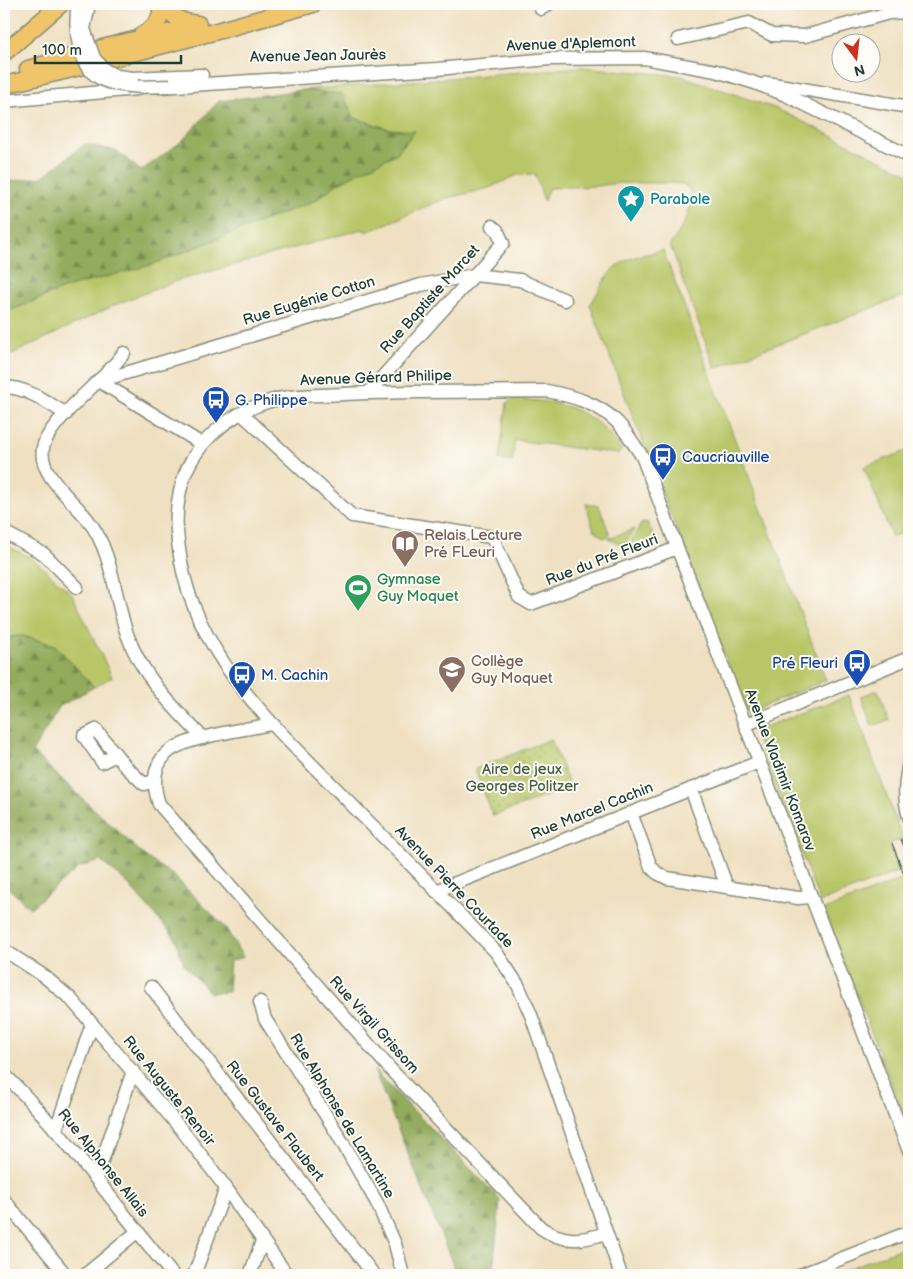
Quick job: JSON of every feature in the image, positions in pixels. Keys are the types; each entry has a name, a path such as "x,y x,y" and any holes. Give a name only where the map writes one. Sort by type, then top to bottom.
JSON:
{"main road":[{"path":"4,53 61,4"},
{"path":"4,76 166,32 215,25 296,4"},
{"path":"4,85 147,50 313,4"},
{"path":"167,6 174,16 187,24 215,25"},
{"path":"147,50 163,39 171,22 167,6"},
{"path":"126,42 156,26 167,6"}],"street":[{"path":"78,4 75,21 80,51 85,65 94,74 118,86 170,86"},
{"name":"Avenue Jean Jaurès","path":"89,4 84,29 88,45 94,58 105,70 117,76 132,78 395,71"},
{"path":"678,38 749,23 772,35 805,36 889,14 909,12"},
{"name":"Avenue d'Aplemont","path":"395,71 550,59 644,58 716,71 752,82 786,96 909,156"},
{"name":"Avenue Jean Jaurès","path":"170,86 395,71"},
{"path":"752,82 773,83 909,107"},
{"path":"4,101 170,86"},
{"name":"Rue Baptiste Marcet","path":"368,393 503,243 497,230 492,226"},
{"name":"Rue Eugénie Cotton","path":"99,381 421,285 474,274 520,280 565,300"},
{"path":"124,353 49,433 43,448 44,462 51,477 89,520 103,545 127,635 146,673 160,692 203,738"},
{"path":"99,381 202,444"},
{"path":"4,387 11,387 40,398 66,414"},
{"name":"Avenue Gérard Philipe","path":"272,724 234,680 215,652 196,614 184,576 176,532 178,501 186,470 202,444 218,428 241,413 262,403 282,397 368,393 547,391 588,402 602,412"},
{"name":"Avenue Vladimir Komarov","path":"602,412 616,421 642,456 909,1152"},
{"name":"Rue du Pré Fleuri","path":"241,413 352,516 492,537 519,597 531,604 677,548"},
{"path":"4,532 44,554 77,586"},
{"path":"745,725 909,658"},
{"path":"116,755 144,784 154,781 160,760 173,748 203,738 272,724"},
{"name":"Avenue Pierre Courtade","path":"272,724 496,952 518,984 531,1015 621,1275"},
{"name":"Rue Marcel Cachin","path":"436,891 759,762"},
{"path":"909,762 904,786 909,817"},
{"name":"Rue Virgil Grissom","path":"154,781 155,793 159,804 176,824 391,1070 541,1228 551,1235 566,1239 588,1239 606,1233"},
{"path":"691,790 727,887"},
{"path":"631,813 652,867 657,873 667,878 798,898 811,896"},
{"name":"Rue Auguste Renoir","path":"4,950 44,976 71,999 181,1129 226,1188 286,1275"},
{"name":"Rue Gustave Flaubert","path":"151,987 374,1275"},
{"name":"Rue Alphonse de Lamartine","path":"260,1002 265,1019 337,1133 377,1203 395,1244 403,1275"},
{"path":"56,1130 92,1024"},
{"path":"96,1178 132,1071"},
{"name":"Rue Alphonse Allais","path":"4,1074 35,1105 96,1178 170,1274"},
{"path":"194,1275 226,1188"},
{"path":"4,1200 66,1275"},
{"path":"86,1275 138,1231"},
{"path":"800,1275 909,1232"},
{"path":"250,1275 262,1241"}],"green space":[{"path":"582,67 682,76 777,109 909,174 909,294 715,368 670,245 686,219 690,206 690,190 683,184 670,183 620,183 549,188 544,201 535,174 517,175 489,188 444,199 367,232 362,229 176,281 117,304 4,358 4,313 68,287 151,265 316,200 338,183 397,153 414,132 389,129 354,118 342,94 302,90"},
{"path":"302,90 342,94 355,118 389,129 415,131 397,153 338,183 316,200 151,265 68,287 4,313 4,182 42,177 85,144 117,151 141,171 181,142 219,101"},
{"path":"663,250 826,680 747,713 590,305 614,268 627,260"},
{"path":"512,399 561,405 587,415 610,435 622,450 618,454 515,440 512,462 499,460 507,403"},
{"path":"909,450 909,530 892,537 864,467"},
{"path":"586,504 599,506 610,535 604,538 594,530"},
{"path":"647,522 657,543 642,549 630,544 641,524"},
{"path":"634,529 625,545 608,539"},
{"path":"4,544 34,560 72,594 112,677 94,687 55,645 23,636 4,637"},
{"path":"23,636 55,645 94,687 60,706 32,752 146,857 174,876 225,927 243,957 230,961 228,992 210,993 184,965 175,938 123,879 100,861 80,867 30,908 4,884 4,637"},
{"path":"878,690 889,720 872,726 861,696"},
{"path":"849,695 903,839 889,844 900,871 820,902 754,731"},
{"name":"Aire de jeux Georges Politzer","path":"551,739 570,787 493,816 475,769"},
{"path":"901,880 909,901 909,1112 903,1114 824,910"},
{"path":"374,1070 500,1199 494,1275 456,1275"},
{"path":"909,1245 909,1275 832,1275"}],"tram line":[{"path":"901,839 909,859"},
{"path":"892,843 909,888"}],"place":[{"name":"Parabole","path":"631,223"},
{"name":"G. Philippe","path":"216,424"},
{"name":"Caucriauville","path":"663,481"},
{"name":"Relais Lecture Pré FLeuri","path":"405,568"},
{"name":"Gymnase Guy Moquet","path":"358,612"},
{"name":"Pré Fleuri","path":"857,687"},
{"name":"Collège Guy Moquet","path":"452,694"},
{"name":"M. Cachin","path":"242,699"}]}
